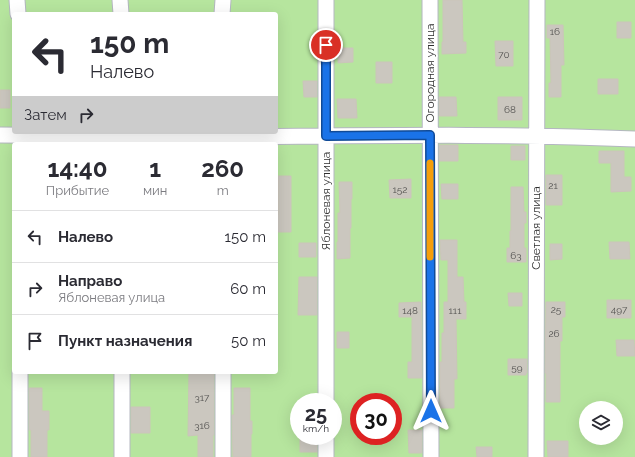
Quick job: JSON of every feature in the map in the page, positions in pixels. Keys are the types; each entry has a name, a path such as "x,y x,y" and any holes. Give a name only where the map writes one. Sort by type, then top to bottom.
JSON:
{"street":[{"path":"18,0 18,12"},
{"path":"120,0 120,12"},
{"path":"222,0 222,12"},
{"name":"Яблоневая улица","path":"326,0 326,393"},
{"name":"Огородная улица","path":"430,0 431,457"},
{"name":"Светлая улица","path":"536,457 537,0"},
{"path":"0,135 18,137 222,138 430,135 635,139"},
{"path":"20,374 20,457"},
{"path":"122,374 122,457"},
{"path":"223,374 224,457"},
{"path":"326,445 326,457"}],"green space":[{"path":"0,0 635,0 635,457 0,457"}],"building":[{"path":"443,0 462,0 463,42 466,42 466,53 442,54"},
{"path":"617,22 631,22 631,38 617,38"},
{"path":"547,25 563,25 564,65 561,65 561,97 549,97 549,83 551,83 550,38 547,38"},
{"path":"495,41 513,41 513,66 496,66"},
{"path":"338,48 353,48 353,62 338,63"},
{"path":"376,62 392,62 392,83 376,83"},
{"path":"598,79 618,79 618,94 598,94"},
{"path":"303,81 317,81 317,97 304,97"},
{"path":"0,90 10,90 10,108 0,108"},
{"path":"439,97 456,97 457,116 439,116"},
{"path":"498,97 522,97 522,120 498,120"},
{"path":"337,99 356,99 357,118 338,118"},
{"path":"439,145 458,145 458,161 439,161"},
{"path":"511,146 525,146 525,160 511,160"},
{"path":"599,151 624,151 624,177 631,177 631,191 611,192 611,163 599,163"},
{"path":"546,175 562,175 562,205 546,205"},
{"path":"278,176 291,176 291,232 278,232"},
{"path":"411,179 411,198 390,198 389,180"},
{"path":"339,182 352,182 352,199 350,258 337,259 338,213 340,213"},
{"path":"441,184 458,184 458,199 442,199"},
{"path":"511,187 523,187 524,212 526,212 526,223 524,223 524,248 526,248 526,262 507,262 507,248 510,248 511,231"},
{"path":"440,240 457,240 457,277 463,277 464,302 466,302 466,319 456,319 457,379 454,379 454,408 440,408 440,362 442,362 442,333 444,333 444,302 448,302 448,260 441,260"},
{"path":"609,242 629,242 630,259 610,259"},
{"path":"299,243 316,243 316,257 299,257"},
{"path":"550,244 562,244 562,259 550,260"},
{"path":"299,277 317,277 317,315 298,315"},
{"path":"508,293 522,293 522,306 509,306"},
{"path":"607,300 631,300 631,318 607,318"},
{"path":"421,302 422,378 408,378 408,362 412,362 412,317 399,317 399,303"},
{"path":"546,302 565,302 565,317 562,317 562,341 560,341 560,402 546,402"},
{"path":"337,332 349,332 349,348 337,348"},
{"path":"616,340 634,340 635,356 617,356"},
{"path":"508,359 527,359 526,375 508,375"},
{"path":"189,374 214,374 213,457 198,457 198,435 188,436"},
{"path":"29,388 42,388 42,411 49,411 47,457 31,457 31,430 29,430"},
{"path":"234,388 250,388 250,421 252,421 251,457 233,457 232,415 234,415"},
{"path":"131,407 150,407 150,433 131,433"},
{"path":"408,430 422,430 422,453 409,453"},
{"path":"547,441 568,441 568,457 548,457"},
{"path":"300,445 317,445 317,452 300,452"},
{"path":"476,447 492,447 492,457 477,457"}],"slow traffic":[{"path":"430,163 430,257"}],"route":[{"path":"326,45 326,136 430,135 431,411"}]}
